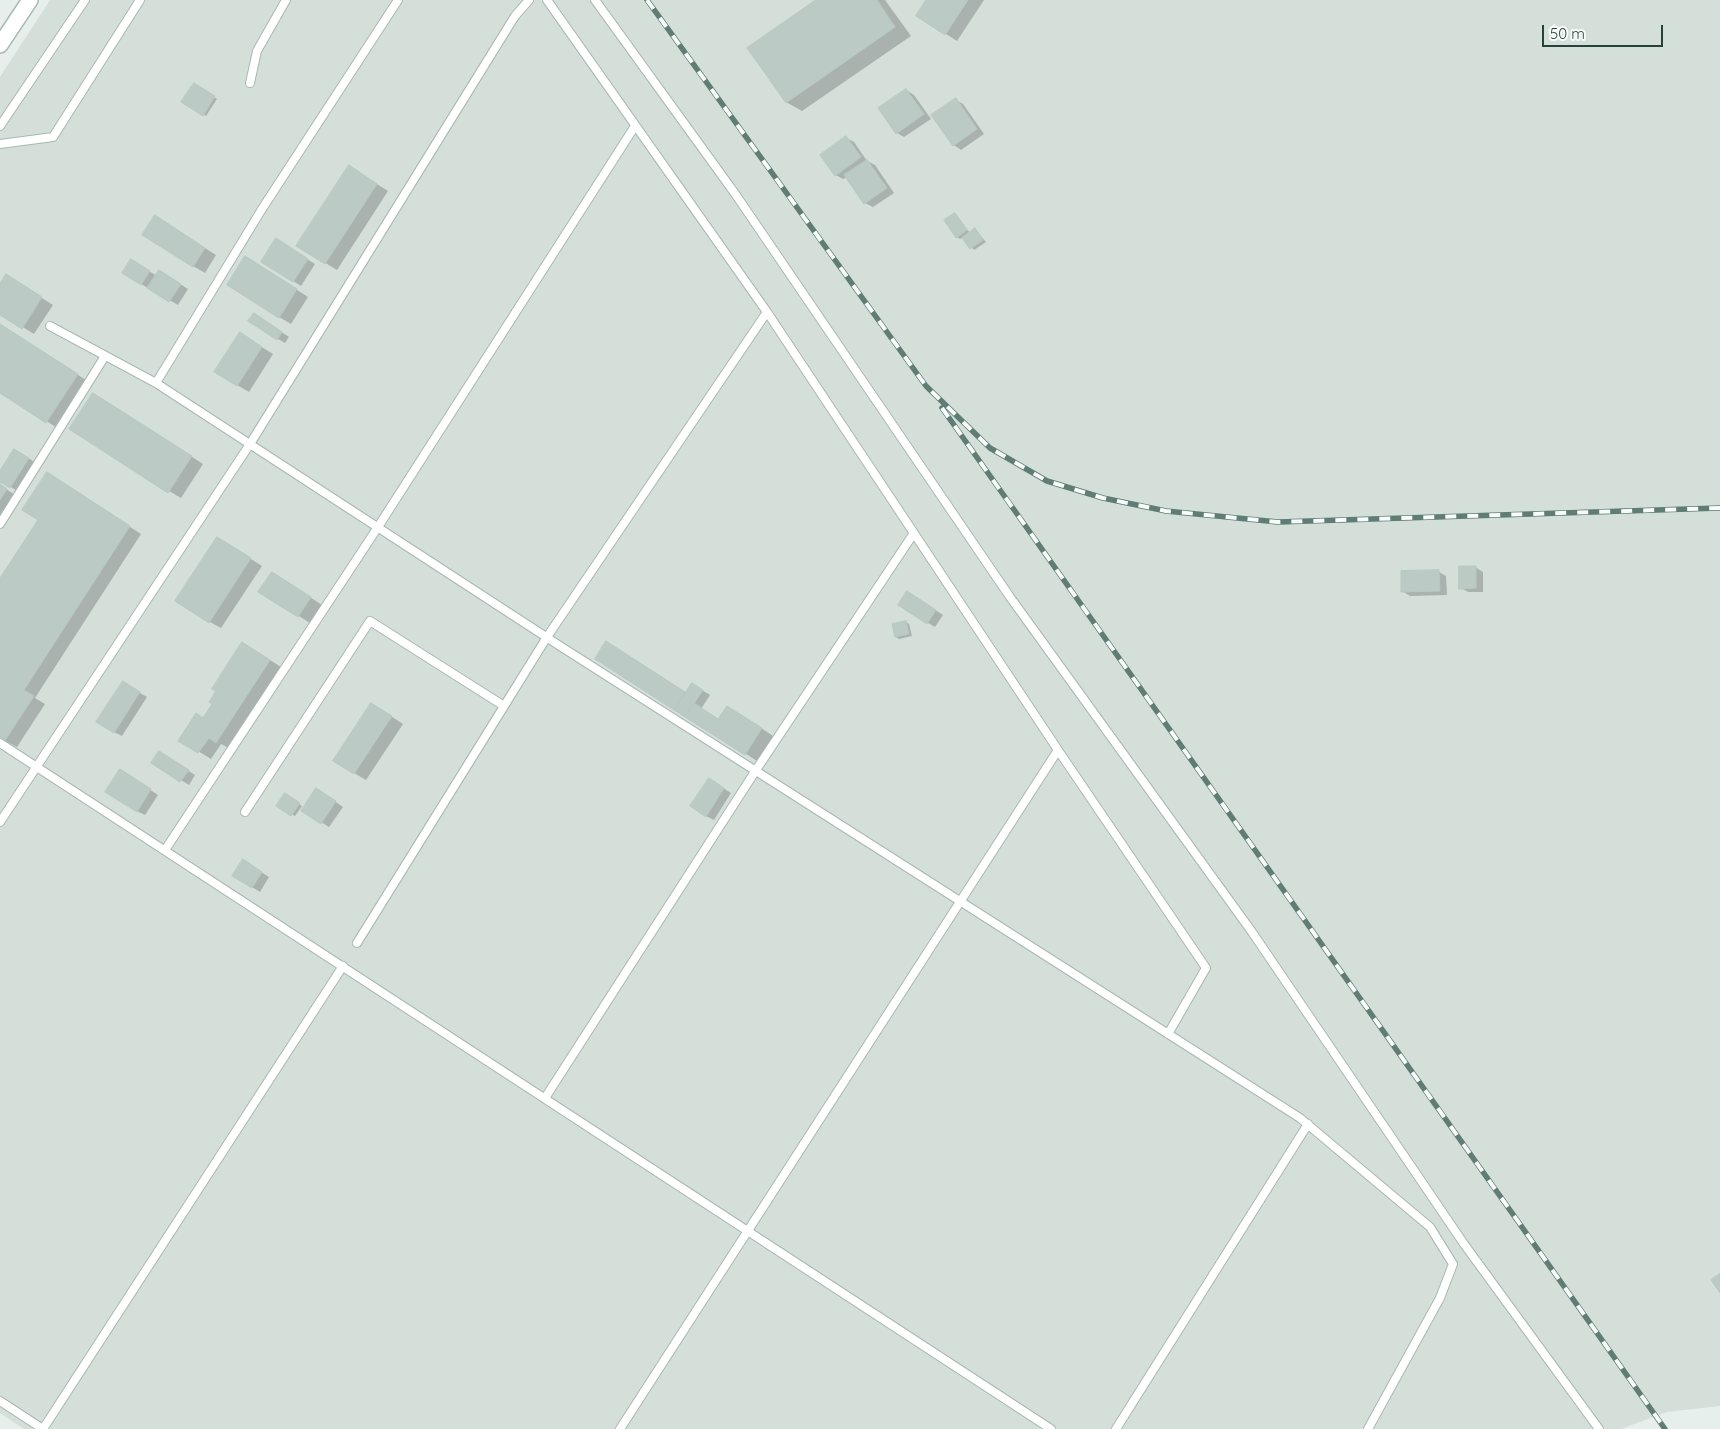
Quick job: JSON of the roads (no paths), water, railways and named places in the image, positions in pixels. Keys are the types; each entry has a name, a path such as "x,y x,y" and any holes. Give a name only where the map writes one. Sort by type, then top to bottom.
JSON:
{"street":[{"path":"0,45 30,0"}],"lane":[{"path":"0,126 85,0"},
{"path":"0,144 53,137 140,0"},
{"path":"250,83 257,51 286,0"},
{"path":"156,383 262,209 398,0"},
{"path":"0,822 250,444 515,16 529,0"},
{"path":"547,0 767,312 1058,750 1206,968 1168,1034"},
{"path":"595,0 736,195 1010,597 1252,932 1464,1244 1599,1429"},
{"path":"165,850 378,528 636,126"},
{"path":"357,943 547,637 767,312"},
{"path":"50,326 156,383 547,637 961,900 1308,1124 1430,1227 1453,1264 1440,1298 1368,1429"},
{"path":"0,524 105,356"},
{"path":"545,1098 756,770 914,533"},
{"path":"245,812 370,621 504,706"},
{"path":"0,743 1051,1429"},
{"path":"620,1429 1058,750"},
{"path":"0,1402 43,1429 343,966"},
{"path":"1116,1429 1308,1124"}],"railway":[{"path":"647,0 926,386 990,448 1047,481 1103,498 1166,511 1278,522 1720,508"},
{"path":"942,408 1665,1429"}]}
